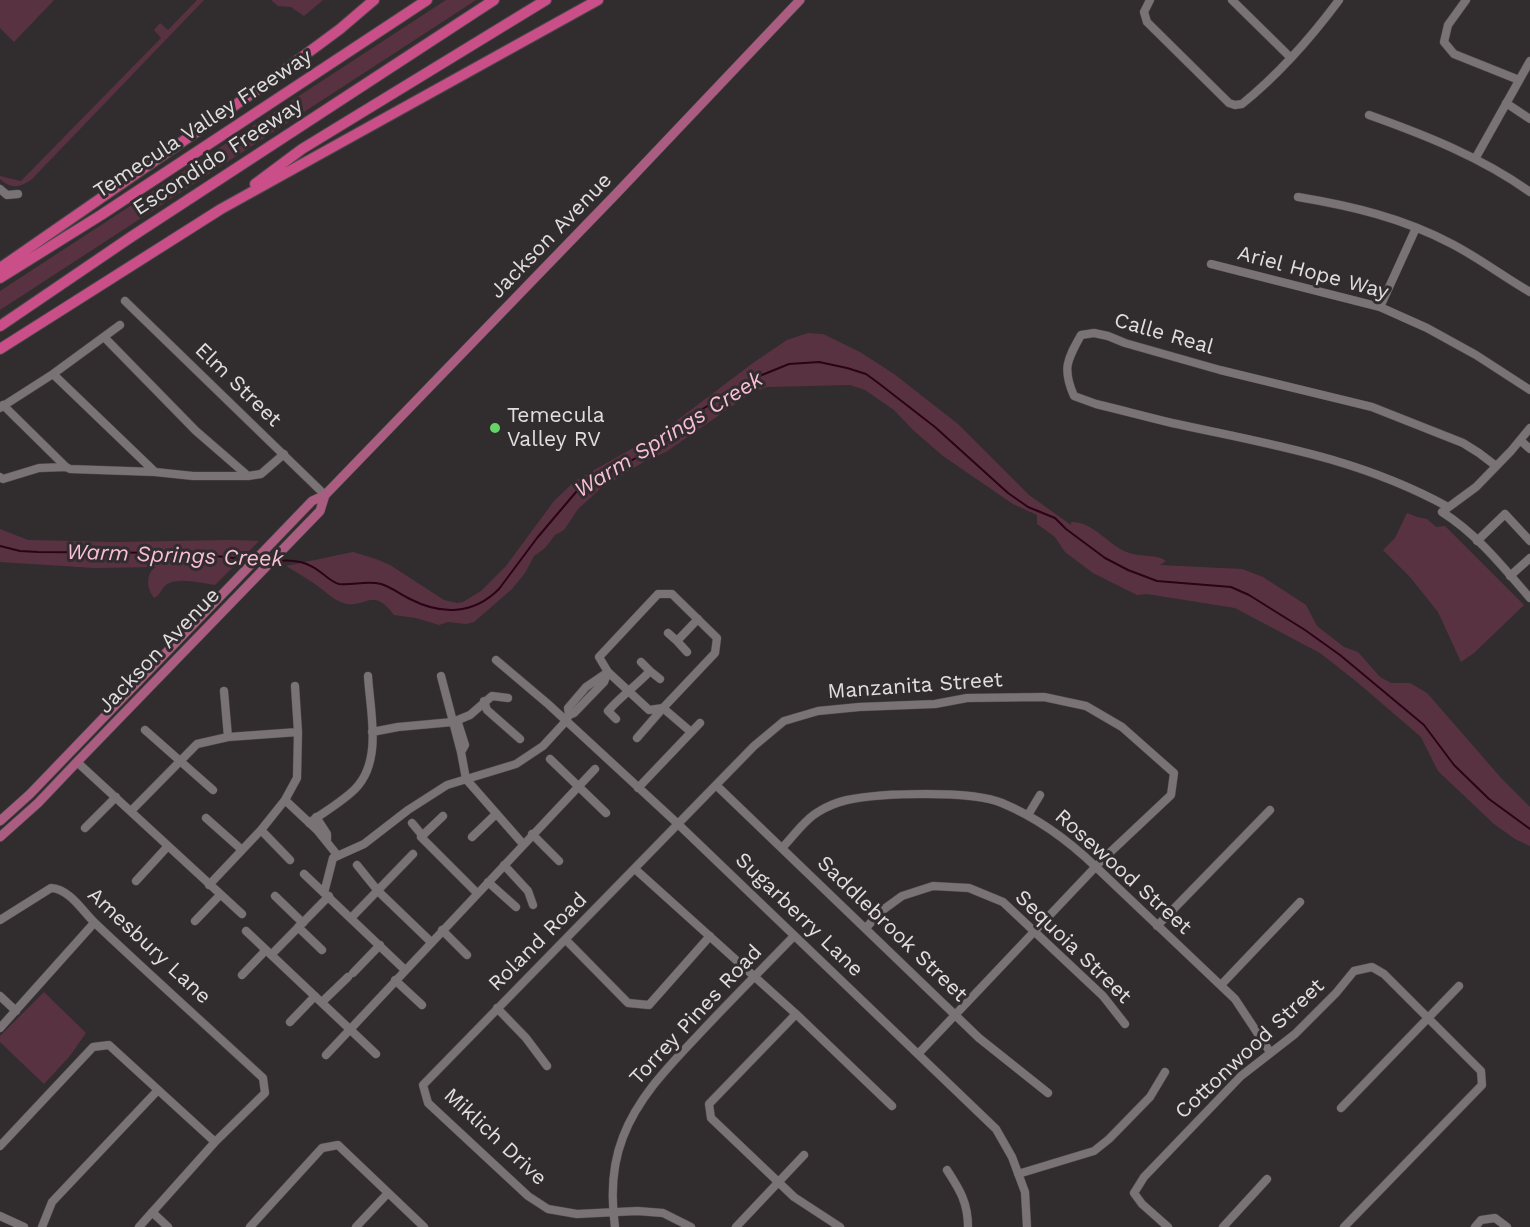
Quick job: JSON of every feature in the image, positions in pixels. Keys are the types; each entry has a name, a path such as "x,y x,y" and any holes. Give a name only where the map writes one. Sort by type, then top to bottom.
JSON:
{"highway":[{"name":"Escondido Freeway","path":"0,268 267,83 340,29 374,0"},
{"name":"Temecula Valley Freeway","path":"0,278 101,215 427,0"},
{"path":"459,23 494,0"},
{"path":"459,23 500,0"},
{"path":"221,209 303,149 546,0"},
{"path":"0,349 221,209 598,0"},
{"name":"Escondido Freeway","path":"0,326 131,237 459,23"}],"main road":[{"name":"Jackson Avenue","path":"0,820 30,794 312,501 325,495 800,0"},
{"name":"Jackson Avenue","path":"0,837 38,803 320,511 325,495"},
{"path":"113,708 122,716"}],"street":[{"path":"1150,0 1144,12 1147,22 1229,103 1235,105 1242,105 1266,85 1308,41 1339,0"},
{"path":"1232,0 1291,58"},
{"path":"1466,0 1448,25 1444,42 1454,54 1519,80"},
{"path":"1475,159 1530,61"},
{"path":"1506,104 1530,118"},
{"path":"1369,115 1413,131 1475,159 1530,192"},
{"path":"0,189 7,195 18,194"},
{"path":"1298,197 1339,204 1384,216 1416,228 1452,244 1530,292"},
{"path":"1380,307 1416,228"},
{"name":"Ariel Hope Way","path":"1211,264 1380,307 1427,328 1476,355 1530,390"},
{"name":"Elm Street","path":"125,301 325,495"},
{"path":"66,467 2,407 53,374 120,325"},
{"name":"Calle Real","path":"1445,510 1403,484 1364,469 1305,452 1096,404 1074,396 1067,380 1069,356 1081,335 1094,333 1108,336 1220,370 1372,407 1463,443 1496,466"},
{"path":"104,337 196,431 249,477"},
{"path":"53,374 155,472"},
{"path":"1530,428 1476,487 1445,510 1477,540 1530,598"},
{"path":"1520,440 1530,449"},
{"path":"0,477 39,468 66,467 193,476 249,477 261,474 284,454"},
{"path":"1477,540 1505,514 1530,541"},
{"path":"1510,576 1530,558"},
{"path":"637,738 663,708 715,653 717,638 672,594 658,594 599,657 608,672 649,710 663,708 691,732"},
{"path":"677,641 698,619"},
{"path":"668,633 687,652"},
{"name":"Sugarberry Lane","path":"496,660 567,718 996,1129 1012,1158 1024,1192 1027,1227"},
{"path":"641,662 660,679"},
{"path":"616,719 608,711 623,694 630,692 650,671"},
{"path":"335,857 364,844 408,810 447,785 516,764 543,746 567,718 604,682 608,672"},
{"path":"313,820 355,789 367,773 371,762 372,732 368,676"},
{"path":"441,676 455,721 466,779 523,844"},
{"path":"209,885 261,830 285,800 297,778 298,732 295,686"},
{"path":"224,691 228,737"},
{"path":"372,732 455,721 470,715 492,696 508,698"},
{"name":"Manzanita Street","path":"678,824 754,746 784,721 818,711 859,706 935,704 967,698 1044,697 1086,706 1122,728 1173,773 1171,795 1096,867"},
{"path":"484,701 487,710 520,739"},
{"path":"638,788 700,723"},
{"path":"145,730 213,790"},
{"path":"131,811 196,744 228,737 298,732"},
{"path":"550,759 606,813"},
{"path":"78,762 242,914"},
{"path":"326,1055 595,769"},
{"name":"Saddlebrook Street","path":"716,785 979,1038 1048,1093"},
{"name":"Rosewood Street","path":"782,848 816,813 844,801 876,795 966,796 999,801 1028,815 1074,847 1096,867 1235,999 1270,1052"},
{"path":"1028,815 1040,795"},
{"path":"85,828 116,798"},
{"path":"242,975 300,925 326,895 335,857 313,820 285,800"},
{"path":"1157,926 1270,810"},
{"path":"472,837 496,814"},
{"path":"442,816 420,837 477,893"},
{"path":"206,818 242,850"},
{"path":"412,824 423,836"},
{"name":"Roland Road","path":"423,1084 678,824"},
{"path":"261,830 290,861"},
{"path":"532,834 559,861"},
{"path":"136,881 168,846"},
{"path":"352,917 413,854"},
{"path":"357,865 378,891 431,942"},
{"path":"504,866 528,891 533,905"},
{"path":"919,1053 1096,867"},
{"path":"635,869 755,976 892,1106"},
{"path":"304,874 352,917 405,970"},
{"path":"488,882 516,907"},
{"name":"Sequoia Street","path":"866,928 880,912 902,896 933,886 969,888 1003,902 1103,996 1125,1024"},
{"name":"Amesbury Lane","path":"0,920 51,888 58,888 66,892 94,923 264,1078 264,1093 215,1142"},
{"path":"195,921 220,895"},
{"path":"275,896 322,950"},
{"path":"1221,985 1300,902"},
{"path":"0,1028 94,923"},
{"path":"442,930 467,955"},
{"path":"246,931 376,1054"},
{"path":"566,940 628,1003 649,1005 710,936"},
{"name":"Torrey Pines Road","path":"615,1227 613,1213 615,1171 622,1137 641,1100 675,1060 794,936"},
{"path":"322,1002 380,945"},
{"name":"Cottonwood Street","path":"1168,1227 1142,1204 1134,1192 1144,1177 1241,1076 1295,1034 1336,993 1354,971 1372,967 1384,974 1427,1019"},
{"path":"395,980 422,1005"},
{"path":"1341,1108 1458,986"},
{"path":"0,996 16,1011"},
{"path":"290,1022 315,996"},
{"path":"497,1008 526,1038 547,1066"},
{"path":"0,1013 7,1020"},
{"path":"796,1014 709,1104 711,1118 794,1197 840,1227"},
{"path":"1344,1227 1482,1085 1481,1071 1427,1019"},
{"path":"0,1146 93,1047 109,1045 215,1142 139,1227"},
{"path":"1018,1174 1094,1151 1150,1097 1165,1072"},
{"name":"Miklich Drive","path":"423,1084 428,1103 528,1196 548,1209 577,1214 663,1213 691,1227"},
{"path":"42,1227 52,1202 158,1090"},
{"path":"250,1227 322,1148 338,1145 424,1227"},
{"path":"736,1227 804,1155"},
{"path":"947,1170 963,1196 968,1227"},
{"path":"1223,1227 1267,1179"},
{"path":"356,1227 388,1193"},
{"path":"152,1212 168,1227"},
{"path":"0,1216 24,1227"},
{"path":"1475,1227 1481,1220 1495,1218 1507,1227"}],"shaded area":[{"path":"0,0 54,0 14,42 0,28"},
{"path":"197,0 204,0 32,179 12,186 0,179 0,176 21,181 161,38 154,30 160,23 168,30"},
{"path":"271,0 323,0 304,16 291,7 278,6"},
{"path":"446,0 476,0 0,310 0,291"},
{"path":"808,333 823,334 860,352 894,374 958,424 1029,495 1071,525 1071,522 1087,526 1121,550 1158,557 1166,561 1160,565 1242,569 1263,577 1306,605 1317,626 1344,647 1358,652 1380,677 1391,683 1410,683 1427,693 1502,779 1530,807 1530,846 1515,839 1494,824 1438,771 1421,737 1320,653 1235,608 1147,594 1137,595 1093,573 1065,552 1055,537 1037,524 1037,515 1013,504 943,456 894,410 865,390 850,385 767,387 751,393 666,452 645,461 600,489 578,509 564,530 555,535 545,548 534,556 525,573 512,589 474,622 466,624 448,622 439,625 416,618 394,615 380,601 369,600 358,604 343,603 286,566 353,552 390,565 444,600 463,602 481,591 506,566 554,501 575,481 663,431 787,340"},
{"path":"1407,513 1427,519 1436,527 1445,526 1524,605 1474,653 1461,662 1438,612 1410,577 1383,550 1395,538"},
{"path":"0,529 28,540 259,541 215,585 190,581 172,582 167,584 154,598 148,581 155,567 95,568 0,562"},
{"path":"44,992 86,1033 69,1057 44,1084 0,1042 0,1036"}],"waterway":[{"name":"Warm Springs Creek","path":"276,561 290,560 307,564 339,584 381,584 433,608 445,610 468,608 489,598 499,589 537,538 576,492 671,438 686,421 699,411 757,377 789,364 819,362 866,374 935,427 1008,493 1028,507 1055,518 1105,558 1157,581 1231,587 1249,595 1305,630 1340,655 1424,725 1454,765 1489,799 1530,829"},
{"name":"Warm Springs Creek","path":"0,546 20,551 188,553 252,560"}],"place":[{"name":"Temecula Valley RV","path":"495,428"}]}
